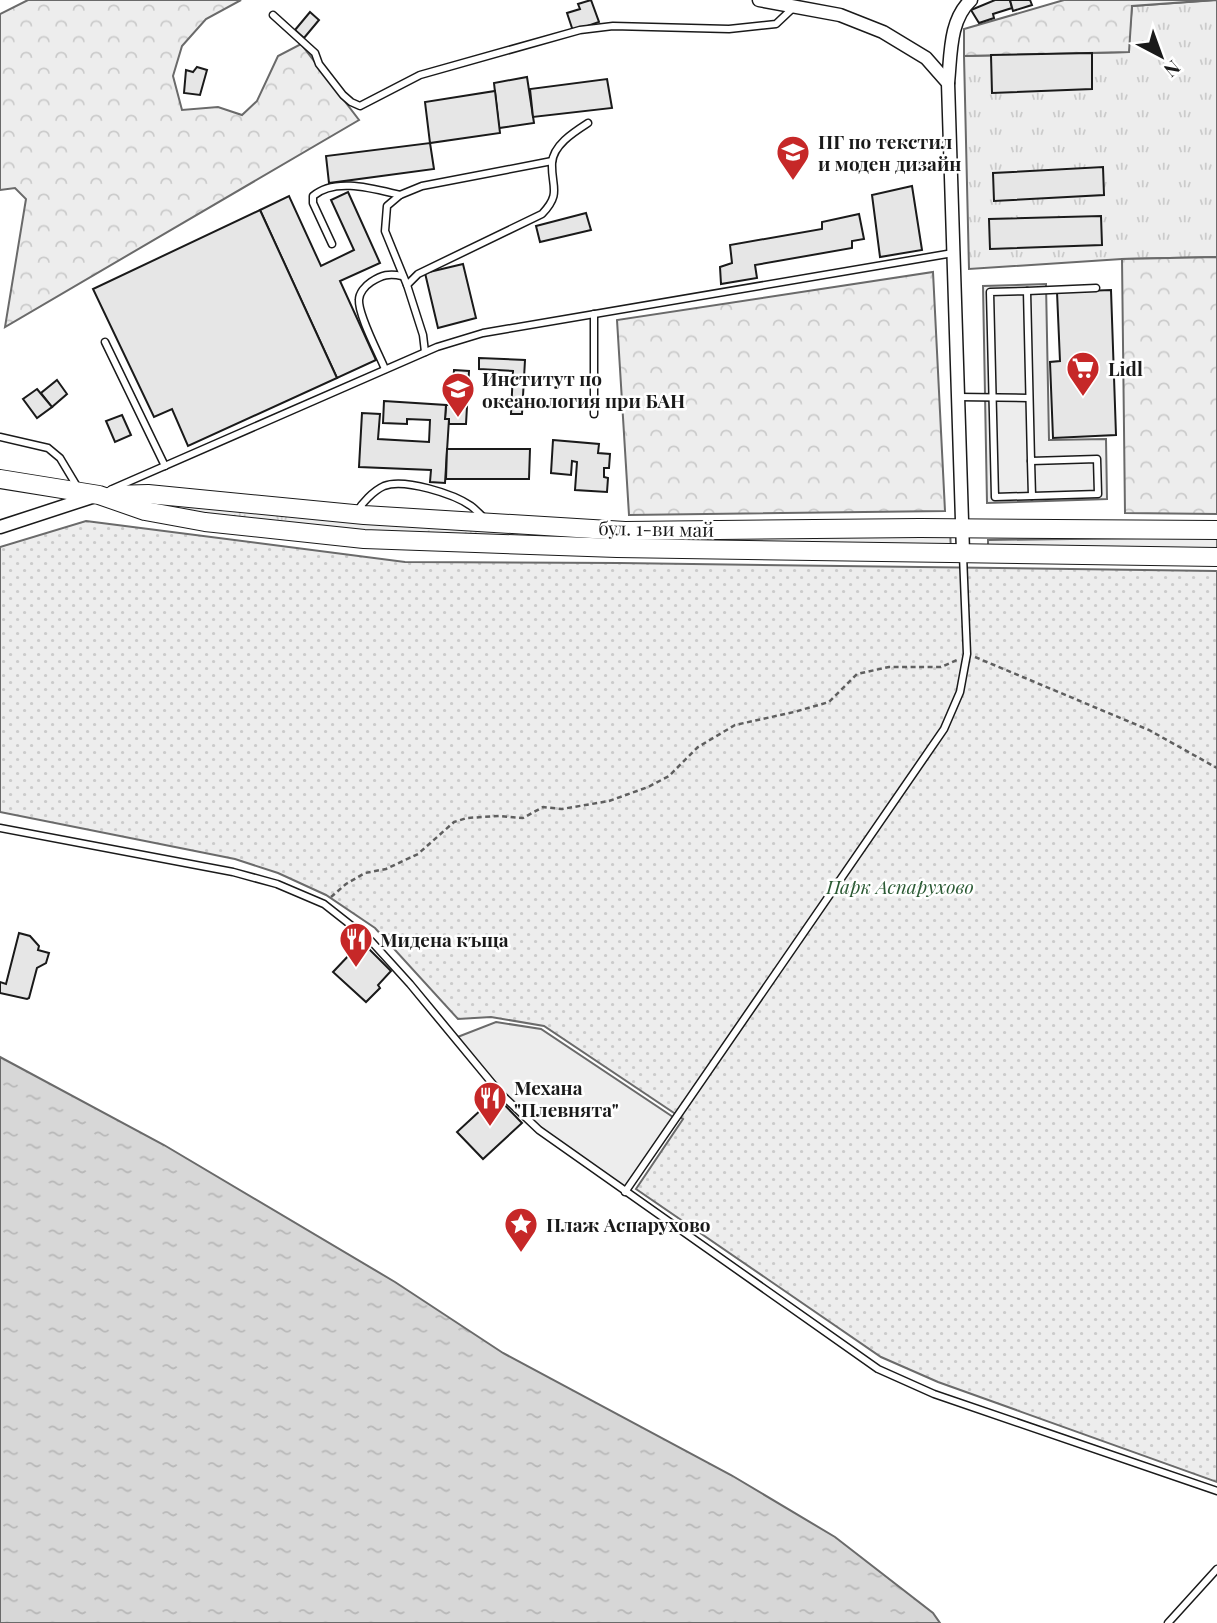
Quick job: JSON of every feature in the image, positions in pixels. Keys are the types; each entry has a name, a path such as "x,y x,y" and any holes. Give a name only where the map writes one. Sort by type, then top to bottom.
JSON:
{"main road":[{"name":"бул. 1-ви май","path":"0,479 99,495 148,494 356,514 625,531 906,528 1217,530"},
{"name":"бул. 1-ви май","path":"99,495 145,511 205,522 364,540 617,548 1217,557"}],"street":[{"path":"759,0 840,15 883,32 926,58 948,83"},
{"path":"963,552 948,83 955,23 971,0"},
{"path":"0,527 99,495"}],"lane":[{"path":"273,15 315,53 319,64 351,103 360,106 420,75 580,30 613,26 729,29 752,27 776,24 795,6"},
{"path":"407,285 418,274 542,214 551,204 556,189 552,161 563,141 588,123"},
{"path":"425,352 423,335 407,285 385,231 387,206 400,195 422,187 552,161"},
{"path":"332,244 313,203 313,196 317,192 349,184 400,195"},
{"path":"99,495 425,352 483,333 953,253"},
{"path":"385,369 362,314 359,299 365,286 374,280 389,273 402,276"},
{"path":"1031,461 1097,459 1098,494 995,497 990,292 1096,288"},
{"path":"1027,291 1032,496"},
{"path":"594,314 594,414"},
{"path":"104,342 165,466"},
{"path":"958,397 1030,398"},
{"path":"0,437 48,448 60,458 80,492"},
{"path":"356,514 362,504 384,486 397,484 450,495 471,506 487,521"},
{"path":"625,1192 944,729 960,692 967,654 963,552"},
{"path":"0,828 233,872 276,884 324,904 371,942 510,1103 539,1130 878,1369 934,1394 1217,1491"},
{"path":"1168,1623 1217,1570"}],"path":[{"path":"967,654 1149,730 1217,768"},
{"path":"324,904 346,884 365,873 386,869 418,854 454,822 467,818 499,816 523,818 543,807 562,809 610,801 648,787 668,776 698,747 735,725 829,702 858,674 889,667 941,667 960,659 958,669"}],"green space":[{"path":"28,0 241,0 206,19 182,46 173,76 182,110 218,107 242,115 257,101 278,56 301,44 359,120 5,327 26,199 15,188 0,190 0,14"},
{"path":"1064,0 1214,0 1132,6 1129,52 964,56 964,29"},
{"path":"1217,0 1217,257 1122,259 969,269 964,56 1128,52 1132,6"},
{"path":"1217,257 1217,514 1125,513 1122,259"},
{"path":"933,272 945,511 629,515 617,320"},
{"path":"148,494 487,521 950,529 951,552 478,545 145,511"},
{"name":"Парк Аспарухово","path":"86,521 405,562 1217,571 1217,1482 938,1382 881,1357 636,1189 683,1119 544,1026 491,1017 458,1019 375,928 326,895 278,873 235,859 0,812 0,547"},
{"path":"1217,537 1217,552 988,546 988,540"}],"shaded area":[{"path":"1046,284 1049,440 1106,439 1107,499 987,503 983,286"},
{"path":"496,1022 541,1029 676,1119 625,1192 539,1130 501,1094 455,1038"}],"water":[{"path":"0,1057 164,1145 395,1282 503,1353 731,1475 835,1537 933,1613 940,1623 0,1623"}],"building":[{"path":"591,0 599,22 573,31 567,13 580,9 578,4"},
{"path":"995,0 1010,0 1012,8 993,14 994,18 979,23 971,10"},
{"path":"1010,0 1030,0 1032,5 1013,11"},
{"path":"310,12 319,20 304,38 295,30"},
{"path":"1092,53 1092,89 992,93 991,55"},
{"path":"197,67 207,70 200,95 184,93 186,70 193,72"},
{"path":"527,77 534,123 499,128 494,83"},
{"path":"607,79 612,108 533,117 530,89"},
{"path":"495,91 500,133 430,143 425,102"},
{"path":"430,143 434,169 329,183 326,156"},
{"path":"1103,167 1104,195 994,201 993,173"},
{"path":"912,186 922,250 880,257 872,195"},
{"path":"348,192 380,263 340,281 376,360 337,378 260,210 289,196 321,266 354,250 331,200"},
{"path":"260,210 337,378 188,446 172,409 154,417 93,289"},
{"path":"586,213 591,230 540,242 536,226"},
{"path":"859,214 864,239 852,241 852,248 755,265 757,278 721,284 720,267 732,263 730,245 822,229 822,222"},
{"path":"1101,216 1102,245 990,249 989,219"},
{"path":"463,264 476,318 438,328 425,273"},
{"name":"Lidl","path":"1111,290 1116,435 1053,438 1050,362 1060,361 1057,292"},
{"path":"479,358 525,360 522,414 511,414 513,371 479,369"},
{"path":"454,370 469,371 466,424 449,424 449,419 445,419 446,405 452,405"},
{"path":"57,380 67,394 52,407 41,393"},
{"path":"37,389 52,407 37,418 23,399"},
{"path":"384,401 446,405 445,419 449,419 445,483 430,482 431,470 359,467 362,413 380,414 378,439 429,442 430,420 407,419 407,424 383,423"},
{"path":"122,415 131,435 115,442 106,421"},
{"path":"553,440 599,444 598,453 610,454 609,468 604,468 604,477 608,478 607,492 575,490 577,462 572,461 571,475 551,473"},
{"path":"447,449 530,449 529,479 446,479"},
{"path":"19,933 30,936 39,946 38,950 49,953 46,963 37,968 27,999 0,993 0,982 6,984"},
{"path":"369,949 391,971 378,985 380,988 366,1002 333,972 351,953 359,960"},
{"name":"Механа \"Плевнята\"","path":"496,1096 522,1123 483,1159 457,1132"}],"place":[{"name":"ПГ по текстил и моден дизайн","path":"793,182"},
{"name":"Lidl","path":"1083,398"},
{"name":"Институт по океанология при БАН","path":"458,419"},
{"name":"Мидена къща","path":"356,969"},
{"name":"Механа \"Плевнята\"","path":"490,1128"},
{"name":"Плаж Аспарухово","path":"521,1254"}]}
